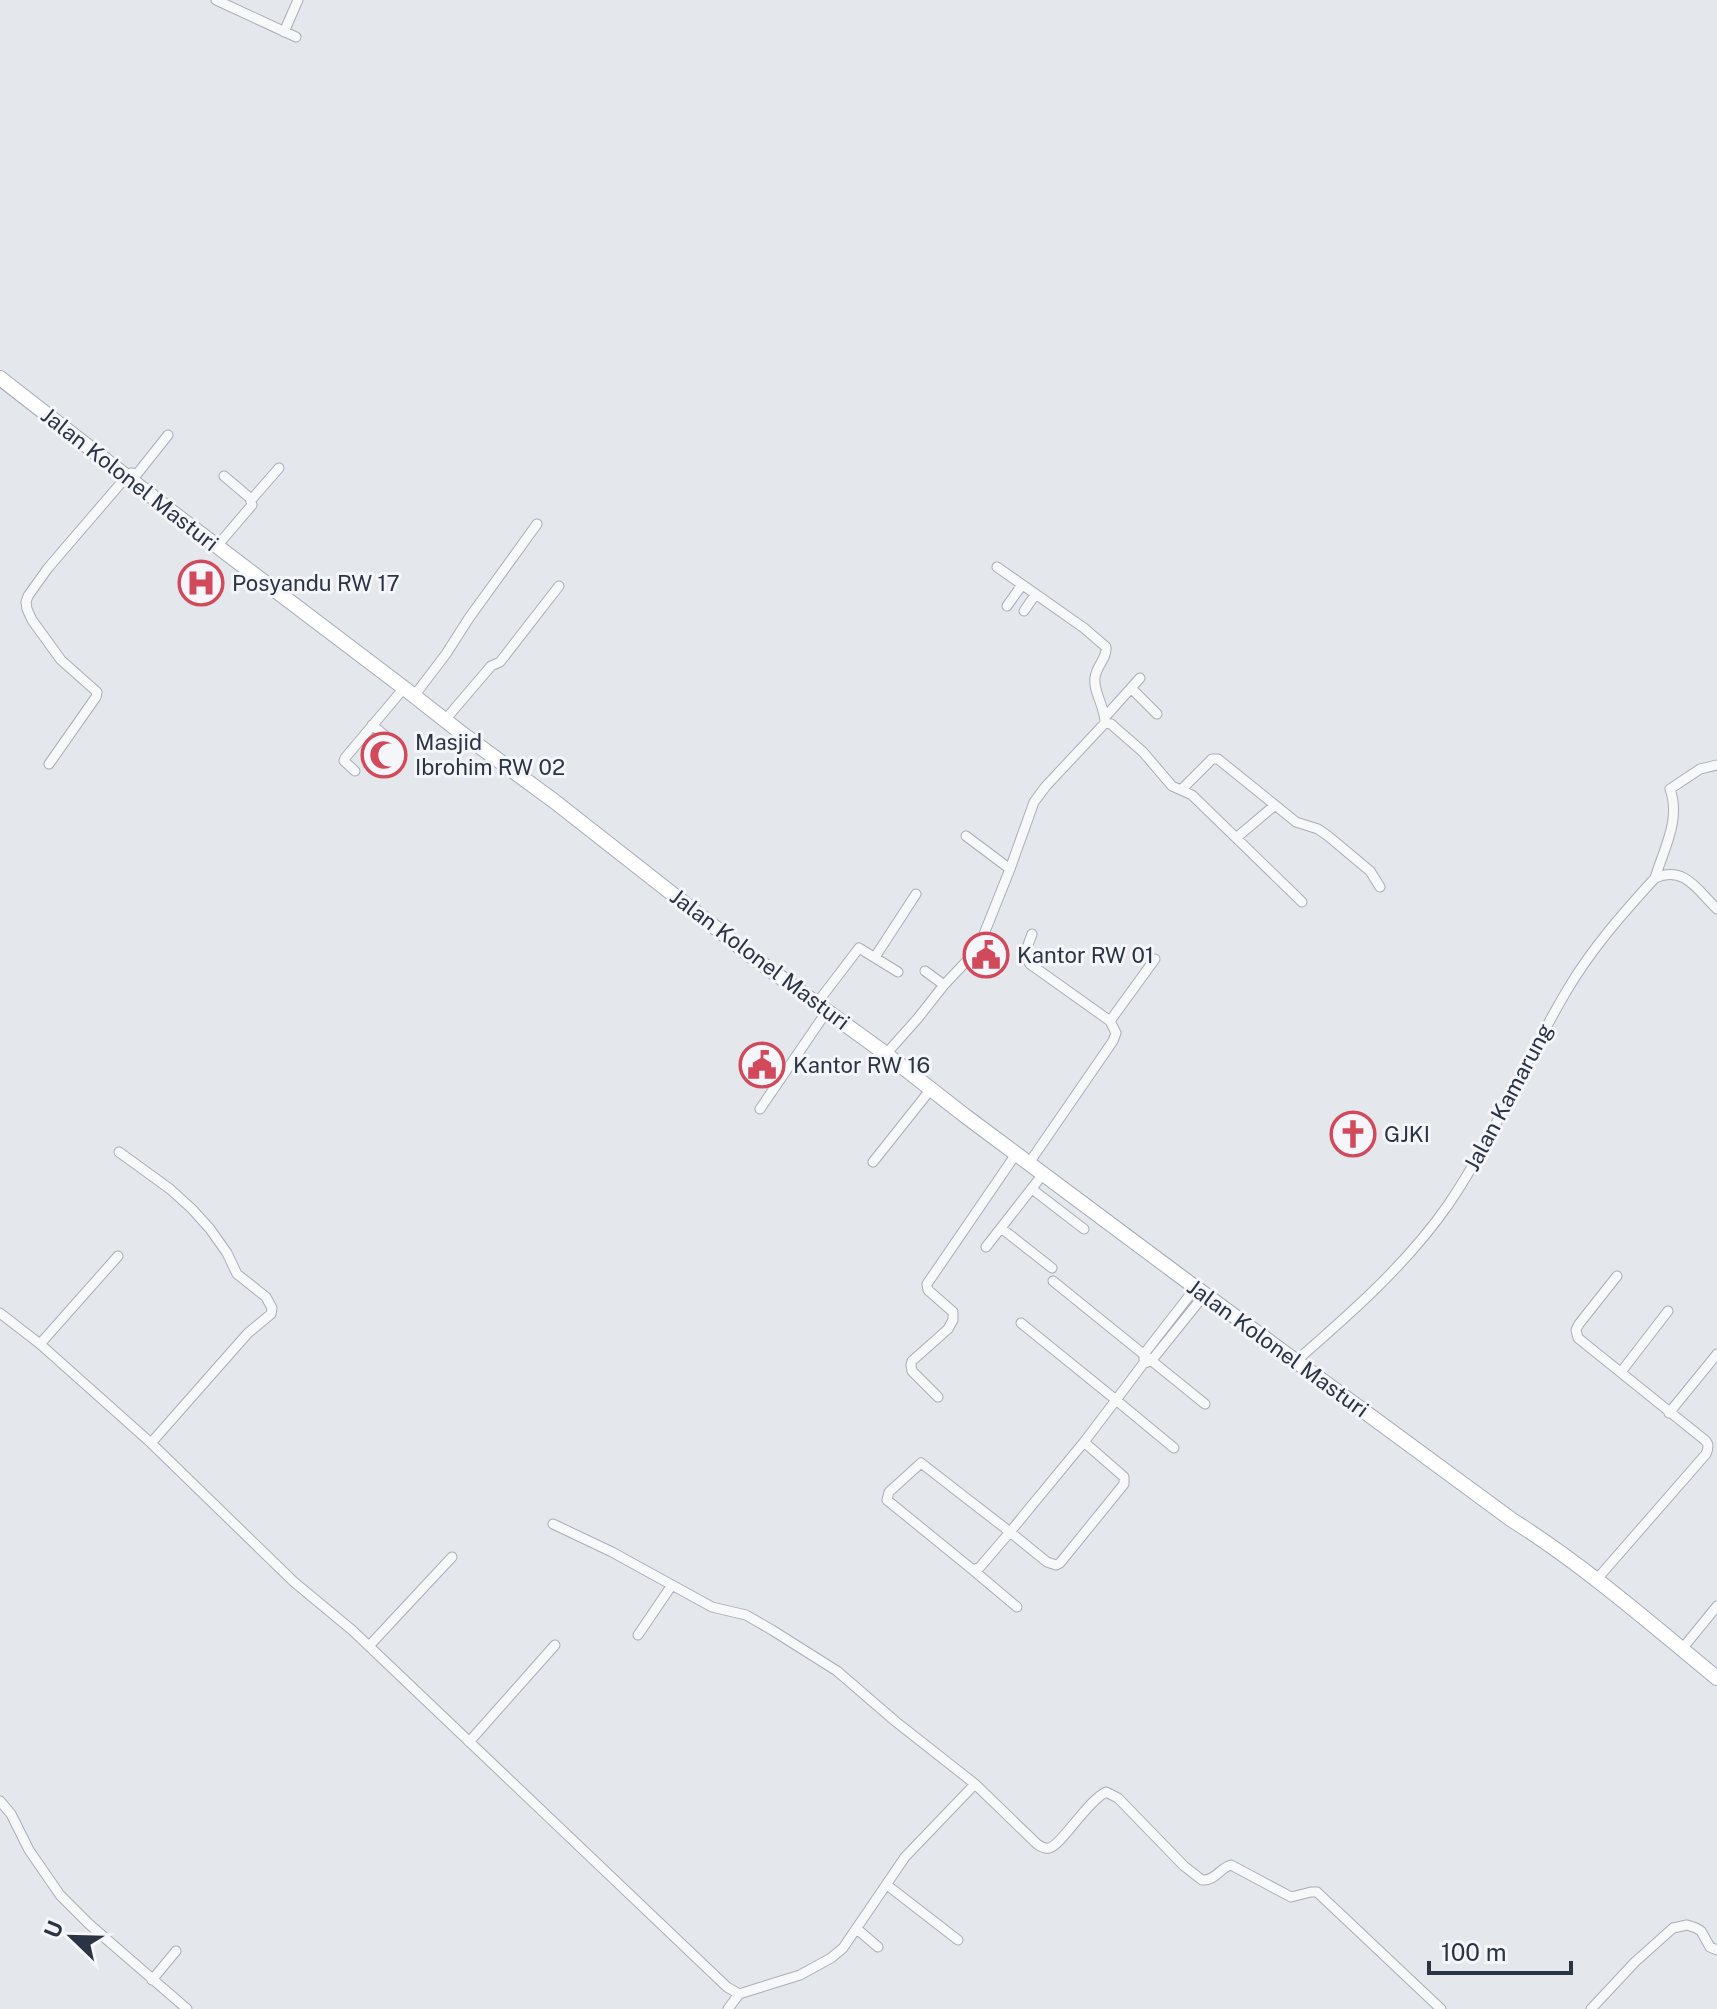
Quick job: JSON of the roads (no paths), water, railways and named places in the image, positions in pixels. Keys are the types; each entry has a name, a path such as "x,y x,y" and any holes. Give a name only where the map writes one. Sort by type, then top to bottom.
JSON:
{"main road":[{"name":"Jalan Kolonel Masturi","path":"0,378 554,801 754,958 1512,1520 1554,1546 1717,1678"}],"street":[{"path":"216,0 296,37"},
{"path":"284,32 298,0"},
{"path":"49,764 97,692 61,660 32,620 26,602 43,575 127,476 137,474 168,435"},
{"path":"251,500 279,468"},
{"path":"217,546 252,505 251,500 224,476"},
{"path":"355,771 344,761 345,758 372,725 446,654 537,524"},
{"path":"997,567 1106,647 1107,654 1094,680 1105,720 1143,752 1172,786 1192,795 1302,902"},
{"path":"1007,606 1022,585"},
{"path":"445,720 491,666 500,662 559,586"},
{"path":"1024,611 1035,595"},
{"path":"886,1054 981,945 1034,802 1140,678"},
{"path":"1131,688 1157,714"},
{"path":"372,725 399,747"},
{"path":"1181,790 1215,758 1296,822 1318,829 1328,836 1370,871 1380,887"},
{"path":"1655,878 1675,819 1670,789 1700,769 1717,765"},
{"path":"1236,838 1275,805"},
{"path":"966,836 1010,869"},
{"path":"1655,878 1666,873 1681,876 1717,909"},
{"name":"Jalan Kamarung","path":"1296,1361 1398,1268 1448,1206 1487,1141 1570,985 1609,932 1655,878"},
{"path":"875,957 916,894"},
{"path":"1029,1163 1116,1033 1110,1021 1028,961 1026,952 1032,934"},
{"path":"760,1109 859,948 898,972"},
{"path":"1110,1021 1155,959"},
{"path":"925,971 944,985"},
{"path":"873,1162 931,1089"},
{"path":"119,1152 192,1209 227,1253 237,1274 266,1297 272,1308 271,1314 248,1333 151,1443"},
{"path":"938,1397 912,1371 911,1365 948,1329 953,1320 953,1312 928,1290 927,1284 1016,1154"},
{"path":"986,1247 1047,1177"},
{"path":"1036,1192 1084,1229"},
{"path":"1001,1228 1052,1268"},
{"path":"40,1344 118,1256"},
{"path":"1597,1579 1706,1454 1709,1446 1576,1335 1579,1324 1617,1276"},
{"path":"1053,1281 1205,1404"},
{"path":"973,1570 980,1567 1084,1442 1200,1290"},
{"path":"1621,1372 1668,1311"},
{"path":"0,1313 40,1344 151,1443 294,1582 369,1646 727,1987 739,1994"},
{"path":"1021,1323 1174,1448"},
{"path":"1669,1413 1717,1354"},
{"path":"1017,1607 888,1502 889,1492 917,1465 923,1464 1047,1562 1052,1565 1060,1563 1125,1480 1084,1442"},
{"path":"553,1524 612,1552 712,1607 746,1615 837,1671 975,1784 1046,1849 1059,1842 1089,1806 1106,1792 1118,1798 1184,1866 1202,1880 1212,1878 1231,1865 1291,1897 1317,1892 1441,2009"},
{"path":"369,1646 452,1557"},
{"path":"638,1635 672,1585"},
{"path":"1682,1649 1717,1606"},
{"path":"469,1742 555,1645"},
{"path":"728,2009 739,1994 800,1975 843,1948 914,1846 975,1784"},
{"path":"0,1801 60,1895 187,2009"},
{"path":"887,1885 958,1940"},
{"path":"1591,2009 1635,1962 1673,1928 1687,1925 1696,1928 1710,1947 1717,1950"},
{"path":"857,1929 878,1947"},
{"path":"152,1980 176,1951"}],"place":[{"name":"Posyandu RW 17","path":"201,583"},
{"name":"Masjid Ibrohim RW 02","path":"384,755"},
{"name":"Kantor RW 01","path":"986,955"},
{"name":"Kantor RW 16","path":"762,1065"},
{"name":"GJKI","path":"1353,1134"}]}
